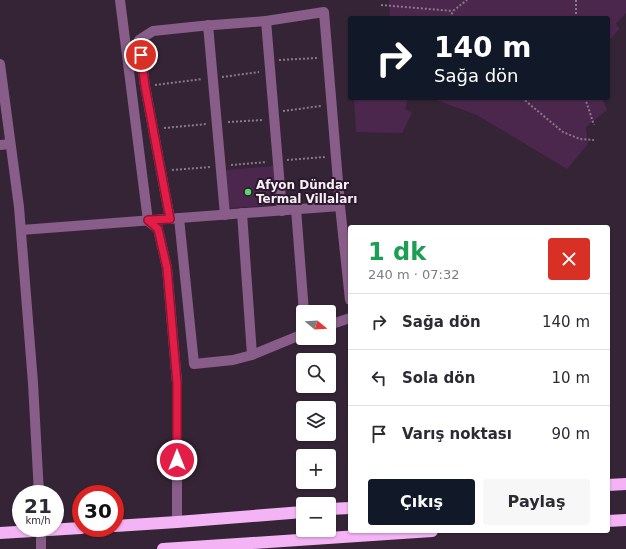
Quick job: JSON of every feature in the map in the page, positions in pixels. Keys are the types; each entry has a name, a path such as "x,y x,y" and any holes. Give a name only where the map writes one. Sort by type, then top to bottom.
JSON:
{"highway":[{"path":"610,486 626,484"},
{"path":"336,509 348,508"},
{"path":"124,525 296,513"},
{"path":"610,521 626,520"},
{"path":"0,533 12,532"},
{"path":"163,549 402,533"}],"street":[{"path":"120,0 148,220 158,229 167,268 177,383 177,522"},
{"path":"296,337 252,355 233,360 194,364 174,218 145,86 139,40 153,31 266,21 324,12 340,206 348,281"},
{"path":"266,21 282,211"},
{"path":"208,25 225,215"},
{"path":"0,64 5,145 20,230 33,384 39,485"},
{"path":"20,230 340,206"},
{"path":"296,209 303,305"},
{"path":"242,214 252,355"},
{"path":"336,323 348,319"},
{"path":"41,537 41,549"}],"path":[{"path":"451,16 454,11 467,0"},
{"path":"576,0 576,16"},
{"path":"381,5 454,11"},
{"path":"270,61 328,57"},
{"path":"524,100 563,132 580,138 594,140"},
{"path":"586,100 594,125"},
{"path":"274,112 332,105"},
{"path":"170,170 336,156"}],"shaded area":[{"path":"389,0 626,0 626,13 616,23 619,29 610,40 610,16 390,16"},
{"path":"354,100 407,100 405,109 412,113 402,133 356,132"},
{"path":"436,100 603,100 607,110 586,127 588,144 567,169 477,115"},
{"path":"275,166 278,205 229,208 226,170"}],"place":[{"name":"Afyon Dündar Termal Villaları","path":"248,192"}],"route":[{"path":"141,55 145,86 170,219 148,220 158,229 167,268 177,383 177,460"}]}
